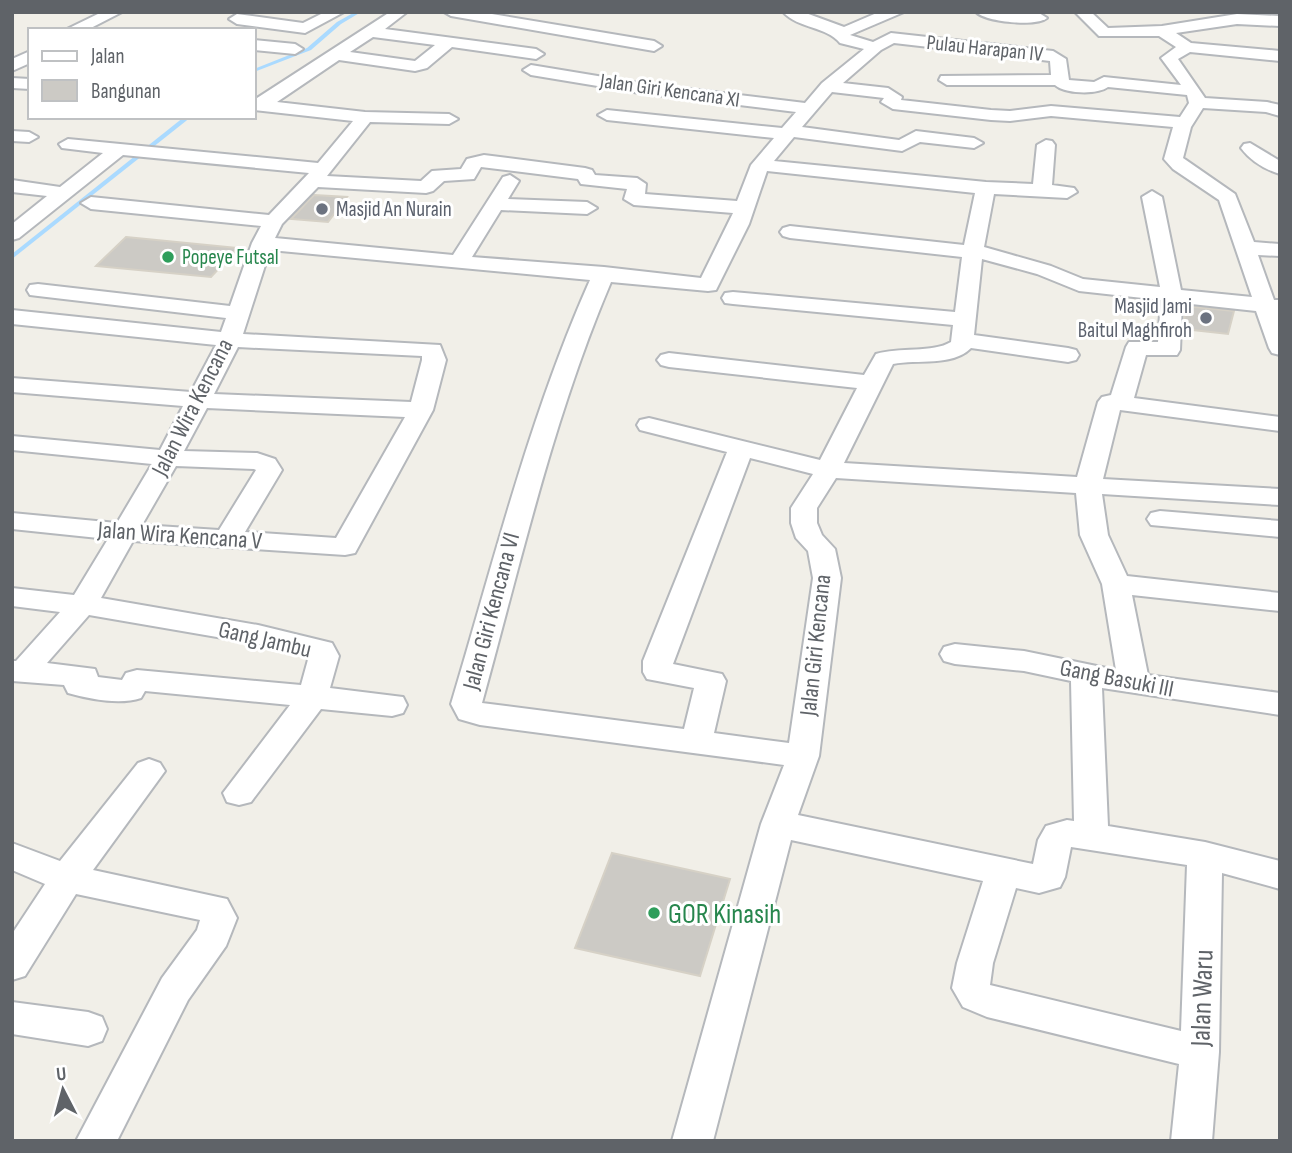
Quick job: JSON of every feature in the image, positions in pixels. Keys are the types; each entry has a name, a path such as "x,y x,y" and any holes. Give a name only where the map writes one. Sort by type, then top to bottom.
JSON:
{"street":[{"path":"77,28 115,12"},
{"path":"224,28 242,16 304,28 337,12"},
{"path":"257,106 400,12"},
{"path":"451,12 654,46"},
{"path":"790,12 813,23 845,32"},
{"path":"91,203 458,263 708,285 712,282 746,208 760,165 828,87 862,61 875,47 846,40 841,34 897,12"},
{"path":"983,12 995,16 1039,19"},
{"path":"1176,12 1195,26"},
{"path":"1063,20 1086,17 1104,33 1161,31 1237,19 1280,21"},
{"path":"1161,31 1187,47 1280,56"},
{"name":"Jalan Giri Kencana XI","path":"372,32 449,42 640,88 810,109"},
{"name":"Pulau Harapan IV","path":"875,47 891,38 1053,56 1058,59 1060,80 1064,85 1100,87 1100,83 1104,82 1280,111"},
{"path":"334,55 415,66 421,65 449,42"},
{"path":"256,45 295,49"},
{"path":"1187,47 1169,58 1196,97 1187,122 1182,127 1173,159 1186,172 1215,183 1228,198 1245,248 1273,307 1280,348"},
{"path":"947,80 1060,80"},
{"path":"828,87 888,93 894,97 890,102 896,105 991,116 1051,111 1187,122"},
{"path":"257,106 365,117 449,119"},
{"path":"607,115 902,146 916,136 974,143"},
{"name":"Jalan Wira Kencana","path":"18,671 83,604 168,458 229,342 237,313 268,232 365,117"},
{"path":"68,144 426,187 439,175 467,175 474,163 484,161 585,174 588,180 637,184 634,199 746,208"},
{"path":"1042,190 1046,145"},
{"path":"1250,148 1264,161 1280,168"},
{"path":"12,233 118,150"},
{"path":"760,165 986,187 1067,192"},
{"path":"458,263 510,181"},
{"path":"12,186 64,193"},
{"path":"963,329 973,251 986,187"},
{"path":"1121,402 1137,347 1170,350 1172,296 1152,197"},
{"path":"496,204 587,208"},
{"path":"790,232 973,251 1044,270 1079,285 1273,307"},
{"path":"1245,248 1280,250"},
{"name":"Jalan Giri Kencana VI","path":"604,274 582,320 534,453 494,611 466,704 470,711 480,714 803,756"},
{"path":"38,290 237,313"},
{"path":"733,298 963,329 1068,355"},
{"path":"12,317 229,342 432,350 435,360 421,410 197,400 12,386"},
{"name":"Jalan Giri Kencana","path":"692,1141 778,824 803,756 827,578 821,549 810,538 804,523 804,508 828,470 884,359 894,355 958,350 963,329"},
{"path":"670,360 873,383"},
{"path":"1134,684 1116,584 1094,535 1088,485 1110,402 1280,424"},
{"name":"Jalan Wira Kencana V","path":"12,521 334,548 348,545 421,410"},
{"path":"649,425 828,470 1280,497"},
{"path":"12,443 168,458 257,461 266,464 269,470 227,539"},
{"path":"696,743 712,681 658,672 658,661 741,448"},
{"path":"1160,519 1280,529"},
{"path":"1116,584 1280,601"},
{"path":"12,597 83,604"},
{"name":"Gang Jambu","path":"83,604 257,634 321,650 324,656 313,699 239,793"},
{"name":"Gang Basuki III","path":"955,654 1024,662 1086,672 1134,684 1280,704"},
{"path":"18,671 84,676 79,686 91,688 130,691 137,680 219,685 313,699 392,705"},
{"path":"1079,835 1086,672"},
{"path":"12,965 68,878 149,771"},
{"path":"778,824 1039,879 1048,877 1058,835 1079,835 1205,855 1280,875"},
{"name":"Jalan Waru","path":"1191,1141 1200,1052 1205,855"},
{"path":"12,856 68,878 214,909 219,918 213,936 175,989 96,1141"},
{"path":"1003,871 975,963 971,988 976,996 987,1001 1200,1052"},
{"path":"12,1018 88,1029"}],"building":[{"name":"Masjid An Nurain","path":"314,195 347,197 328,222 291,219"},
{"name":"Popeye Futsal","path":"126,237 238,248 211,277 96,266"},
{"name":"Masjid Jami Baitul Maghfiroh","path":"1185,306 1234,311 1228,334 1184,329"},
{"name":"GOR Kinasih","path":"612,853 730,879 700,976 575,948"}],"waterway":[{"path":"256,70 309,49 339,23 359,12"},
{"path":"12,257 185,119"}],"place":[{"name":"Masjid An Nurain","path":"322,209"},
{"name":"Popeye Futsal","path":"168,257"},
{"name":"Masjid Jami Baitul Maghfiroh","path":"1206,318"},
{"name":"GOR Kinasih","path":"654,913"}]}
